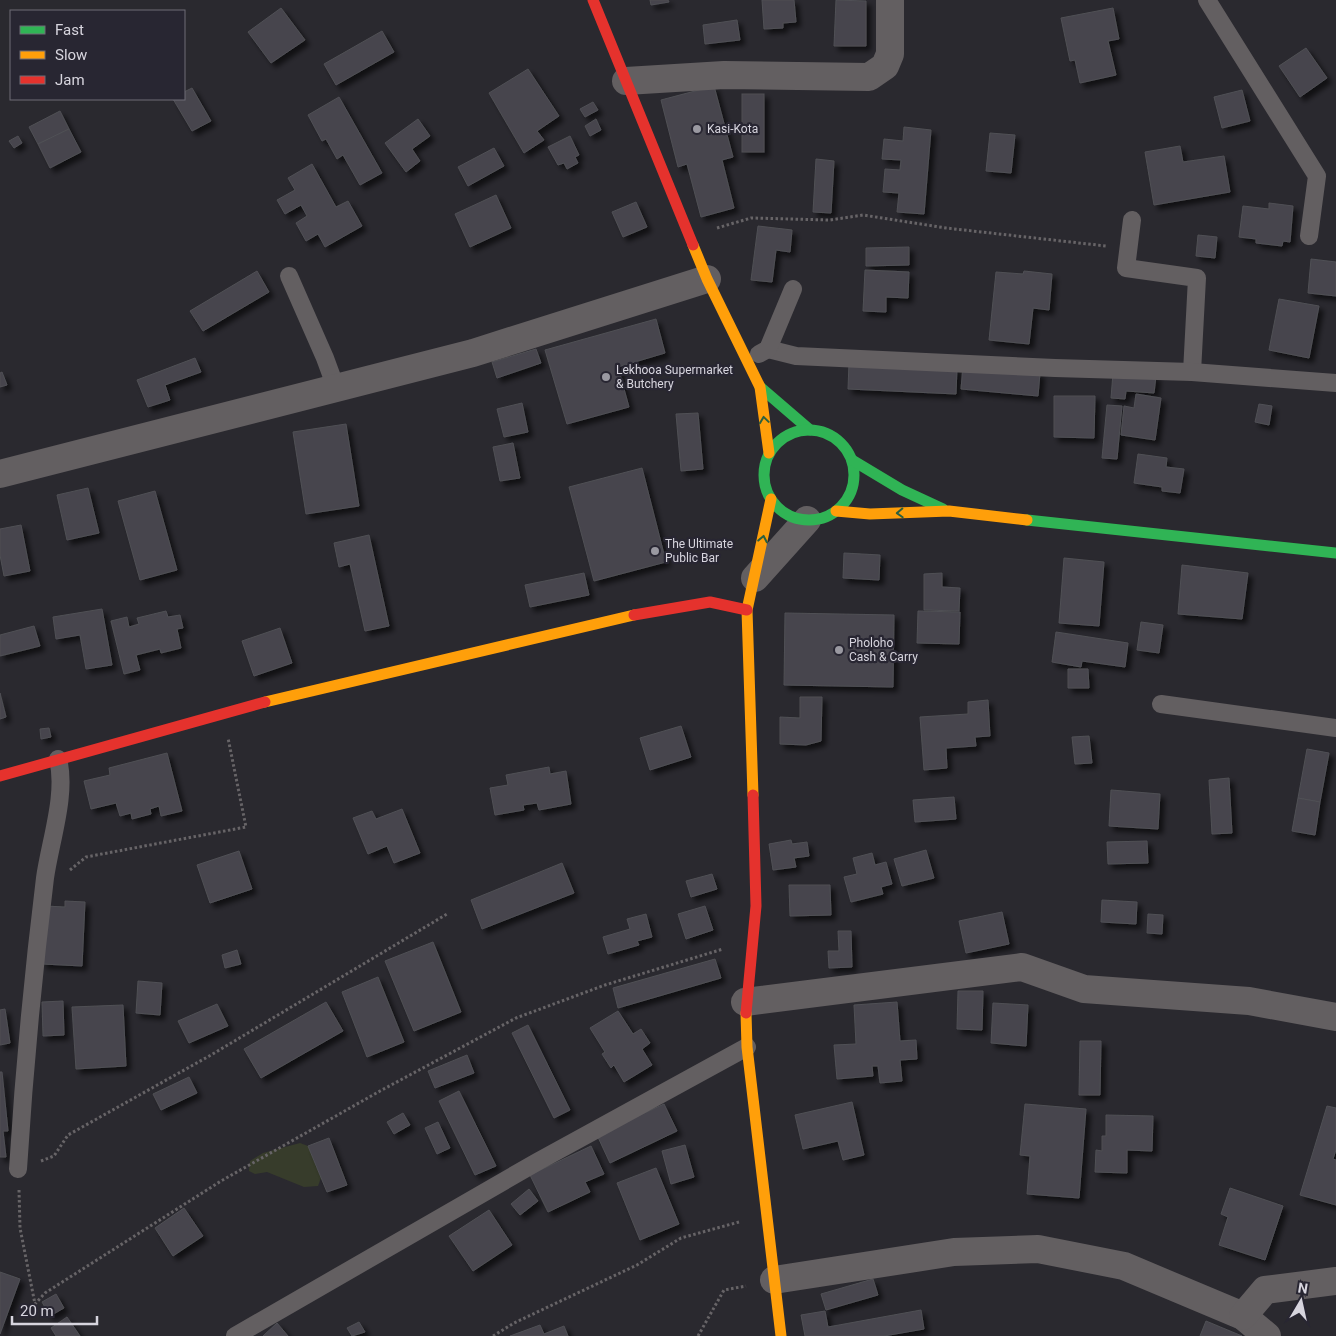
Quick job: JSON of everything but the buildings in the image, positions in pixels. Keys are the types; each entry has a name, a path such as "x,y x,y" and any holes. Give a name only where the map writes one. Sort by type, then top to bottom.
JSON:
{"street":[{"path":"593,0 707,279 749,361 760,387 769,453 764,476 765,488 771,500 781,510 793,517 807,520 827,516 836,511 846,501 852,488 854,474 852,460 846,448 836,438 824,432 798,430 786,435 769,453"},
{"path":"626,81 724,75 869,77 885,66 890,54 890,0"},
{"path":"1,469 473,353 707,279"},
{"path":"760,387 810,430"},
{"path":"852,460 902,490 949,511"},
{"path":"771,500 755,578 746,610 756,906 745,1002 747,1047 781,1336"},
{"path":"836,511 870,514 949,511 1336,553"},
{"path":"755,578 807,520"},
{"path":"0,776 223,712 614,618 710,602 746,610"},
{"path":"745,1002 1022,967 1084,988 1250,1001 1336,1017"},
{"path":"774,1280 954,1252 1038,1248 1124,1266 1243,1316 1267,1336"},
{"path":"1243,1316 1265,1290 1336,1281"}],"lane":[{"path":"1207,0 1317,176 1310,236"},
{"path":"1132,220 1126,268 1197,278 1192,372"},
{"path":"289,276 336,388"},
{"path":"749,361 768,349 793,289"},
{"path":"768,349 796,356 1055,368 1192,372 1336,382"},
{"path":"1161,704 1336,728"},
{"path":"18,1169 28,1016 45,876 62,776 58,759"},
{"path":"235,1336 537,1162 747,1047"}],"path":[{"path":"690,237 751,218 830,220 863,215 946,228 1128,250"},
{"path":"45,876 74,869 86,857 246,827 223,712"},
{"path":"447,914 211,1055 68,1135 54,1156 18,1169 20,1228 35,1304 45,1293 221,1181 380,1091 516,1018 605,985 752,940"},
{"path":"494,1336 514,1324 637,1265 682,1238 766,1215"},
{"path":"698,1336 724,1290 774,1280"}],"green space":[{"path":"300,1143 308,1146 321,1178 318,1186 304,1187 267,1172 255,1174 249,1171 250,1161 263,1153"}],"traffic: fast":[{"path":"760,387 810,430"},
{"path":"809,430 826,433 841,443 851,458 854,475 851,492 841,507 826,517 809,520 792,517 777,507 767,492 764,475 767,458 777,443 792,433 809,430"},
{"path":"852,460 902,490 943,509"},
{"path":"1027,520 1336,553"}],"traffic: slow":[{"path":"693,245 707,279 760,387 769,453"},
{"path":"753,795 747,610 771,499"},
{"path":"836,511 870,514 949,511 1027,520"},
{"path":"265,702 634,615"},
{"path":"746,1013 747,1047 781,1336"}],"traffic: jam":[{"path":"593,0 693,245"},
{"path":"634,615 710,602 747,610"},
{"path":"0,776 265,702"},
{"path":"746,1013 756,906 753,795"}],"place":[{"name":"Kasi-Kota","path":"697,129"},
{"name":"Lekhooa Supermarket & Butchery","path":"606,377"},
{"name":"The Ultimate Public Bar","path":"655,551"},
{"name":"Pholoho Cash & Carry","path":"839,650"}]}
